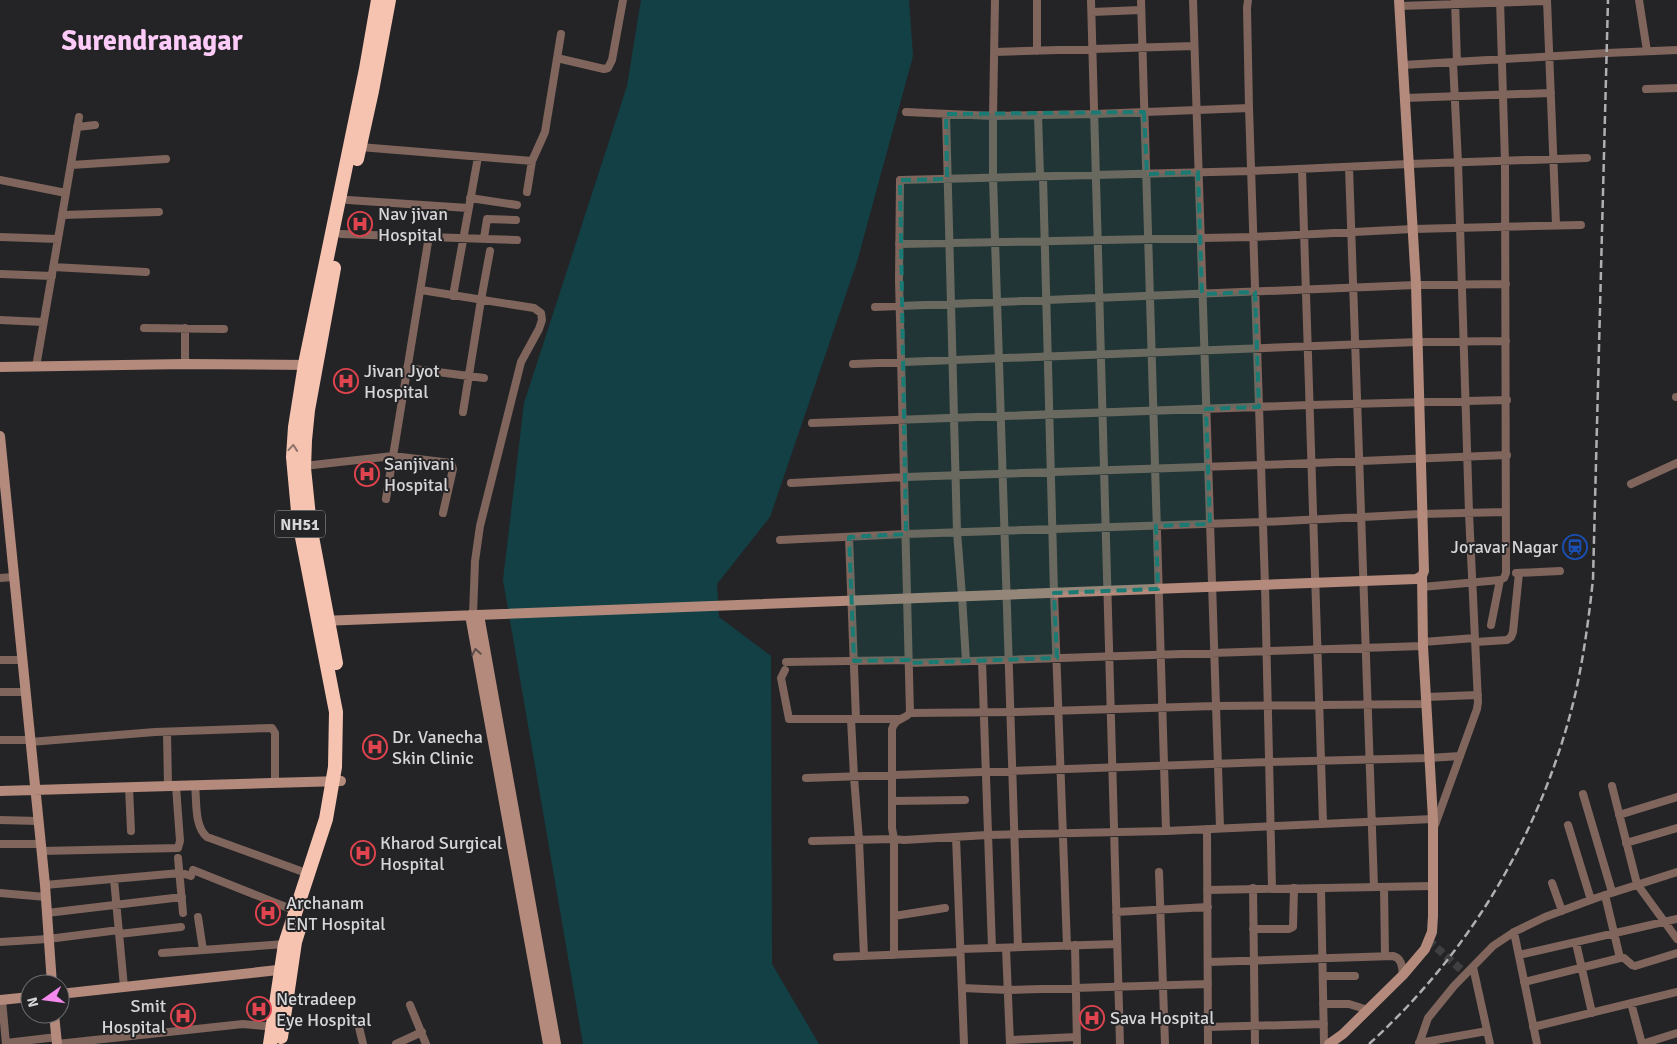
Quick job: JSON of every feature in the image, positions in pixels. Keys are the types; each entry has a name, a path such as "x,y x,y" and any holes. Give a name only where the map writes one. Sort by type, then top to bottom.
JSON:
{"highway":[{"name":"NH51","path":"270,1044 277,1027 286,969 329,842 336,812 336,712 310,526 304,466 311,365 378,0"},
{"name":"NH51","path":"323,621 299,522 292,456 295,427 341,234 372,91 389,0"},
{"name":"NH51","path":"286,969 285,944 309,874 337,781"},
{"name":"NH51","path":"277,1027 280,1044"}],"street":[{"path":"557,58 604,69 608,68 612,60 623,0"},
{"path":"995,0 993,178 996,302 1018,947"},
{"path":"1037,0 1037,51"},
{"path":"1091,0 1120,1044"},
{"path":"1141,0 1166,831"},
{"path":"1193,0 1220,828"},
{"path":"1248,0 1246,8 1267,651 1272,888"},
{"path":"1639,0 1647,51"},
{"path":"323,621 1416,579 1422,582 1472,582 1504,578 1506,573 1507,400 1505,161 1500,1"},
{"path":"1330,1044 1343,1034 1403,975 1425,949 1432,932 1434,916 1433,832 1423,644 1422,582 1424,571 1416,285 1402,65 1400,3 1547,1 1556,225"},
{"path":"1433,832 1476,709 1478,695 1463,342 1455,96 1455,2"},
{"path":"1092,12 1141,10"},
{"path":"527,192 532,160 545,132 561,34"},
{"path":"994,52 1194,46"},
{"path":"1402,65 1677,50"},
{"path":"1646,89 1677,88"},
{"path":"1405,98 1551,93"},
{"path":"906,112 993,116 1249,108"},
{"path":"946,114 957,532 966,661"},
{"path":"1006,948 1010,1042 1077,1041 1076,987 1071,945 1060,770 1045,241 1038,115"},
{"path":"36,367 79,117"},
{"path":"77,127 95,125"},
{"path":"360,147 532,160"},
{"path":"454,296 478,157"},
{"path":"1519,573 1513,632 1507,640 1475,640 1366,648 982,661 909,662 854,661 785,666 781,678 789,719 899,719 907,717 910,713 909,662 907,598 905,476 900,306 900,180 1251,171 1587,158"},
{"path":"71,165 166,159"},
{"path":"1350,166 1374,886"},
{"path":"1302,168 1323,823"},
{"path":"0,180 66,193"},
{"path":"470,198 517,205"},
{"path":"348,200 468,208"},
{"path":"62,215 159,212"},
{"path":"484,238 487,219 516,220"},
{"path":"900,244 1253,237 1413,229 1580,225"},
{"path":"341,234 517,240"},
{"path":"386,499 429,236"},
{"path":"0,237 58,238"},
{"path":"463,412 480,300 490,251"},
{"path":"53,267 146,272"},
{"path":"0,274 52,276"},
{"path":"875,307 1416,285 1506,284"},
{"path":"420,290 534,308 541,313 542,320 539,329 521,362 480,526 475,561 474,615 548,1044"},
{"path":"0,320 43,322"},
{"path":"144,328 224,329"},
{"path":"185,328 185,364"},
{"path":"853,364 1355,344 1506,341"},
{"path":"0,367 185,364 311,365"},
{"path":"408,368 484,378"},
{"path":"812,423 1153,410 1507,400"},
{"path":"0,436 5,531 14,577 45,885 51,974"},
{"path":"791,483 905,476 1208,467 1507,455"},
{"path":"304,466 393,456 451,463 453,469 443,513"},
{"path":"1631,484 1676,464"},
{"path":"780,540 1506,512"},
{"path":"850,537 854,661 854,777 864,956"},
{"path":"1506,573 1560,571"},
{"path":"0,578 14,577"},
{"path":"1491,625 1500,580"},
{"path":"474,615 556,1044"},
{"path":"0,660 22,660"},
{"path":"982,661 992,948"},
{"path":"0,692 25,692"},
{"path":"910,713 1215,706 1368,705 1478,695"},
{"path":"894,955 892,729 899,719"},
{"path":"0,740 30,741 167,732 274,729 275,783"},
{"path":"0,844 41,847 178,848 180,841 167,732"},
{"path":"806,778 1460,756"},
{"path":"0,791 337,781"},
{"path":"195,786 199,825 207,837 309,874"},
{"path":"1612,786 1637,884 1677,939"},
{"path":"129,787 131,831"},
{"path":"1583,794 1609,893 1614,934 1620,958"},
{"path":"1619,815 1677,797"},
{"path":"893,801 964,800"},
{"path":"812,841 1114,833 1432,819"},
{"path":"0,820 38,821"},
{"path":"1568,825 1591,900"},
{"path":"1626,843 1677,828"},
{"path":"1207,829 1208,1044"},
{"path":"956,837 964,1044"},
{"path":"178,858 183,913"},
{"path":"1159,872 1165,1044"},
{"path":"1487,1031 1419,1044 1428,1018 1493,946 1514,932 1562,910 1677,872"},
{"path":"45,885 192,873 296,911"},
{"path":"114,879 124,987"},
{"path":"1552,883 1562,910"},
{"path":"1207,890 1433,886"},
{"path":"1384,887 1385,956"},
{"path":"1253,888 1255,1044"},
{"path":"1253,929 1289,929 1293,927 1294,888"},
{"path":"1321,888 1324,1044"},
{"path":"0,893 46,897"},
{"path":"47,913 182,896"},
{"path":"1116,912 1208,907"},
{"path":"894,916 945,908"},
{"path":"198,918 203,950"},
{"path":"1519,955 1677,919"},
{"path":"0,942 181,926"},
{"path":"1514,932 1537,1044"},
{"path":"1576,942 1592,1013"},
{"path":"162,953 285,944"},
{"path":"836,957 992,948 1117,944"},
{"path":"1524,982 1620,958 1624,958 1635,966 1677,954"},
{"path":"1208,962 1385,956 1398,957 1403,975"},
{"path":"1473,967 1490,1044"},
{"path":"70,993 286,969"},
{"path":"1323,976 1355,976"},
{"path":"962,988 1008,990 1208,984"},
{"path":"1533,1028 1677,992"},
{"path":"20,998 1,1000 6,1044 57,1042 243,1024 277,1027"},
{"path":"1323,1004 1350,1004 1368,1010"},
{"path":"1631,1004 1642,1044 1667,1040 1677,1033"},
{"path":"410,1005 426,1044"},
{"path":"358,1023 363,1044"},
{"path":"55,1024 57,1042"},
{"path":"1208,1027 1324,1024"},
{"path":"396,1044 422,1032"}],"highlighted area":[{"path":"1144,112 1147,174 1198,172 1202,294 1255,292 1259,407 1206,409 1210,524 1156,526 1158,589 1054,593 1057,658 909,663 909,660 854,661 849,537 906,534 900,180 947,179 946,114"}],"water":[{"path":"641,0 909,0 913,56 857,262 770,517 717,584 719,617 771,656 772,964 819,1044 583,1044 503,580 524,403 627,86"}],"tunnel":[{"path":"1428,940 1466,974"}],"railway":[{"path":"1369,1044 1406,1008 1440,969 1472,927 1500,883 1524,837 1545,790 1562,741 1576,691 1593,579 1608,0"}],"place":[{"name":"Nav jivan Hospital","path":"360,224"},
{"name":"Jivan Jyot Hospital","path":"346,381"},
{"name":"Sanjivani Hospital","path":"367,474"},
{"name":"Joravar Nagar","path":"1575,547"},
{"name":"Dr. Vanecha Skin Clinic","path":"375,747"},
{"name":"Kharod Surgical Hospital","path":"363,853"},
{"name":"Archanam ENT Hospital","path":"268,913"},
{"name":"Netradeep Eye Hospital","path":"259,1009"},
{"name":"Smit Hospital","path":"183,1016"},
{"name":"Sava Hospital","path":"1092,1018"}],"district":[{"name":"Surendranagar","path":"152,40"}]}
